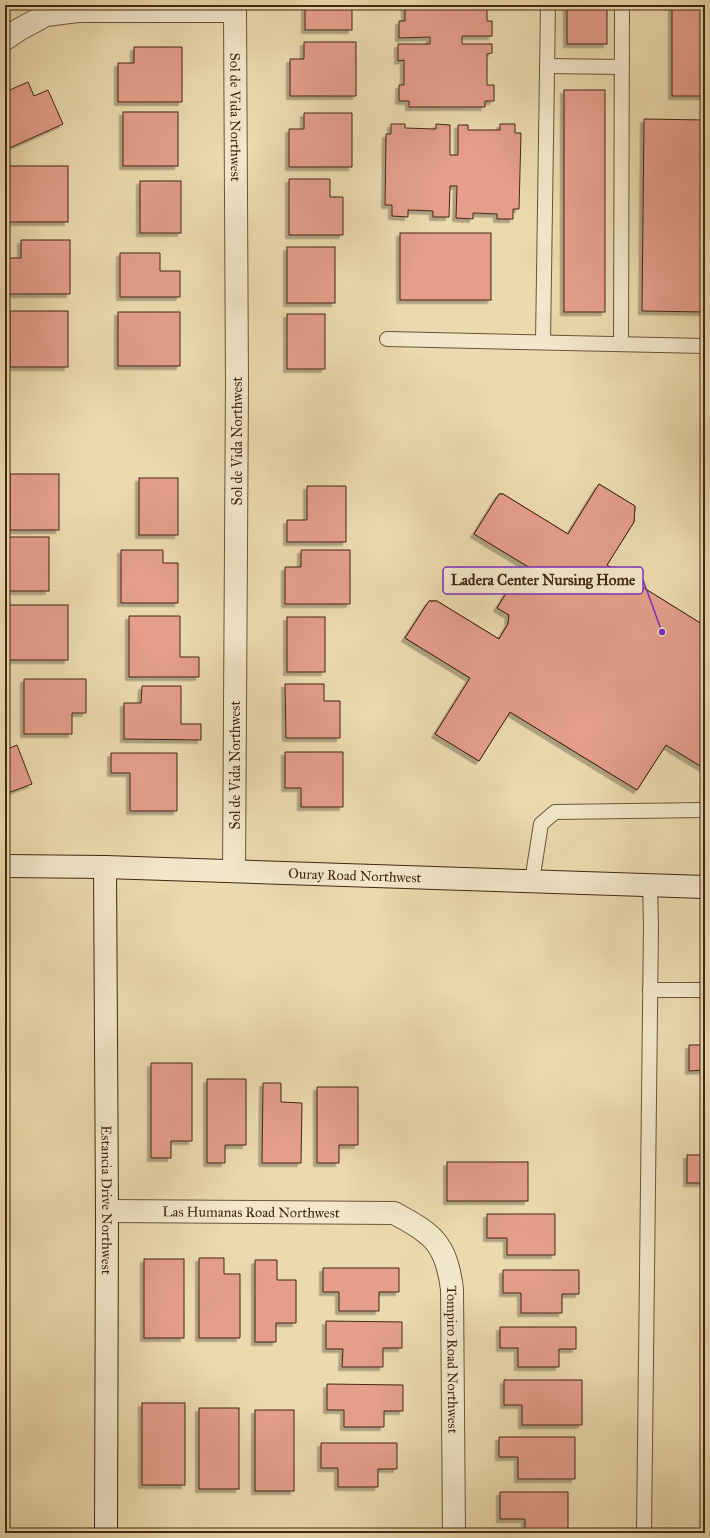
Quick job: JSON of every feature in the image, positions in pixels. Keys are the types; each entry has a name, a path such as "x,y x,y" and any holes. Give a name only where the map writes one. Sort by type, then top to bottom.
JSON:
{"street":[{"name":"Sol de Vida Northwest","path":"5,39 46,15 78,11 235,11 237,383 234,871"},
{"name":"Ouray Road Northwest","path":"5,866 106,867 705,887"},
{"name":"Estancia Drive Northwest","path":"106,867 106,1533"},
{"name":"Las Humanas Road Northwest","path":"107,1211 394,1213"},
{"name":"Tompiro Road Northwest","path":"394,1213 420,1227 438,1243 449,1268 452,1288 454,1533"}],"lane":[{"path":"543,342 548,5"},
{"path":"621,344 622,5"},
{"path":"547,66 622,67"},
{"path":"387,339 705,346"},
{"path":"532,881 541,824 555,812 705,810"},
{"path":"644,1533 650,885"},
{"path":"650,990 705,990"}],"building":[{"path":"305,5 352,5 352,30 305,30"},
{"path":"405,5 487,5 487,21 492,21 492,36 462,36 462,44 492,44 492,53 487,54 487,85 494,85 494,101 485,101 485,107 409,107 409,101 399,101 399,85 404,85 404,60 398,61 398,44 430,44 430,37 399,38 399,21 405,21"},
{"path":"567,5 607,5 607,44 567,44"},
{"path":"672,5 705,5 705,96 672,96"},
{"path":"304,42 356,42 356,96 290,96 290,59 304,59"},
{"path":"134,47 182,47 182,102 118,102 118,63 134,63"},
{"path":"28,82 34,96 48,90 63,124 5,150 5,92"},
{"path":"564,90 605,90 605,312 564,312"},
{"path":"123,112 178,112 178,166 123,166"},
{"path":"304,113 352,113 352,167 289,167 289,129 304,129"},
{"path":"644,119 705,120 705,312 642,311"},
{"path":"391,124 405,124 405,128 436,129 436,124 450,125 450,155 458,155 458,125 468,125 468,130 500,130 500,124 515,124 515,133 521,133 519,209 513,209 513,219 497,219 497,214 473,213 473,219 456,218 457,186 450,186 449,217 433,217 433,211 408,210 408,217 392,216 392,205 385,205 386,134 391,134"},
{"path":"9,166 68,166 68,222 9,222"},
{"path":"289,179 330,179 330,197 343,197 343,235 289,235"},
{"path":"140,181 181,181 181,233 140,233"},
{"path":"400,233 491,233 491,300 400,300"},
{"path":"21,240 70,240 70,294 5,294 5,258 21,258"},
{"path":"287,247 335,247 335,303 287,303"},
{"path":"120,253 160,253 160,271 180,271 180,297 120,297"},
{"path":"10,311 68,311 68,367 10,367"},
{"path":"118,312 180,312 180,366 118,366"},
{"path":"287,314 325,314 325,369 287,369"},
{"path":"10,474 59,474 59,530 10,530"},
{"path":"139,478 178,478 178,535 139,535"},
{"path":"599,484 635,506 634,522 607,565 705,626 705,769 666,745 637,790 510,712 479,761 435,734 470,678 405,638 429,601 437,601 499,639 508,624 509,615 497,608 513,582 529,592 540,574 474,534 499,494 503,494 568,534","holes":["581,608 651,652 611,715 541,671"]},
{"path":"599,484 635,506 634,522 607,565 705,626 705,769 666,745 637,790 510,712 479,761 435,734 470,678 405,638 429,601 437,601 499,639 508,624 509,615 497,608 513,582 529,592 540,574 474,534 499,494 503,494 568,534"},
{"path":"307,486 346,486 346,542 287,542 287,520 307,520"},
{"path":"9,537 49,537 49,591 9,591"},
{"path":"121,550 163,550 163,563 178,563 178,603 121,603"},
{"path":"301,550 350,550 350,604 285,604 285,567 301,567"},
{"path":"5,605 68,605 68,660 5,660"},
{"path":"129,616 180,616 180,657 199,657 199,677 129,677"},
{"path":"287,617 325,617 325,672 287,672"},
{"path":"24,679 86,679 86,713 72,713 72,734 24,734"},
{"path":"285,684 324,684 324,701 340,701 340,738 286,738"},
{"path":"142,686 181,686 181,724 201,724 201,740 124,739 124,703 141,703"},
{"path":"17,745 32,784 5,794 5,750"},
{"path":"285,752 343,752 343,807 301,807 301,788 285,788"},
{"path":"111,753 177,753 177,811 130,811 130,773 111,773"},
{"path":"5,1033 8,1033 7,1126 5,1126"},
{"path":"689,1045 705,1045 705,1070 689,1071"},
{"path":"151,1063 192,1063 192,1141 171,1141 171,1158 151,1158"},
{"path":"207,1079 246,1079 246,1145 225,1145 225,1163 207,1163"},
{"path":"263,1083 281,1083 281,1102 302,1103 301,1163 262,1163"},
{"path":"317,1087 358,1087 358,1145 339,1145 339,1163 317,1163"},
{"path":"687,1155 705,1155 705,1183 687,1183"},
{"path":"447,1162 528,1162 528,1201 447,1201"},
{"path":"487,1214 555,1214 555,1255 507,1255 507,1238 487,1238"},
{"path":"199,1258 224,1258 224,1274 240,1274 240,1338 199,1338"},
{"path":"144,1259 184,1259 184,1338 144,1338"},
{"path":"255,1260 277,1260 277,1280 296,1280 296,1323 276,1323 276,1342 255,1342"},
{"path":"323,1268 399,1268 399,1292 379,1292 379,1311 339,1311 339,1292 323,1292"},
{"path":"503,1270 579,1270 579,1294 562,1294 562,1313 521,1313 521,1293 503,1293"},
{"path":"326,1321 402,1322 402,1348 383,1348 383,1367 342,1367 343,1349 326,1349"},
{"path":"500,1327 576,1327 576,1349 559,1349 559,1367 518,1367 518,1348 500,1348"},
{"path":"504,1380 582,1380 582,1425 522,1425 522,1405 504,1405"},
{"path":"327,1384 403,1385 403,1411 384,1411 384,1427 344,1427 344,1410 327,1410"},
{"path":"142,1403 185,1403 185,1485 142,1485"},
{"path":"199,1408 239,1408 239,1489 199,1489"},
{"path":"255,1410 294,1410 294,1491 255,1491"},
{"path":"499,1437 575,1437 575,1479 518,1479 518,1457 499,1457"},
{"path":"321,1443 397,1443 397,1469 378,1469 378,1487 338,1487 338,1468 321,1468"},
{"path":"500,1492 568,1492 568,1533 525,1533 525,1519 500,1519"}],"place":[{"name":"Ladera Center Nursing Home","path":"662,632"}]}
